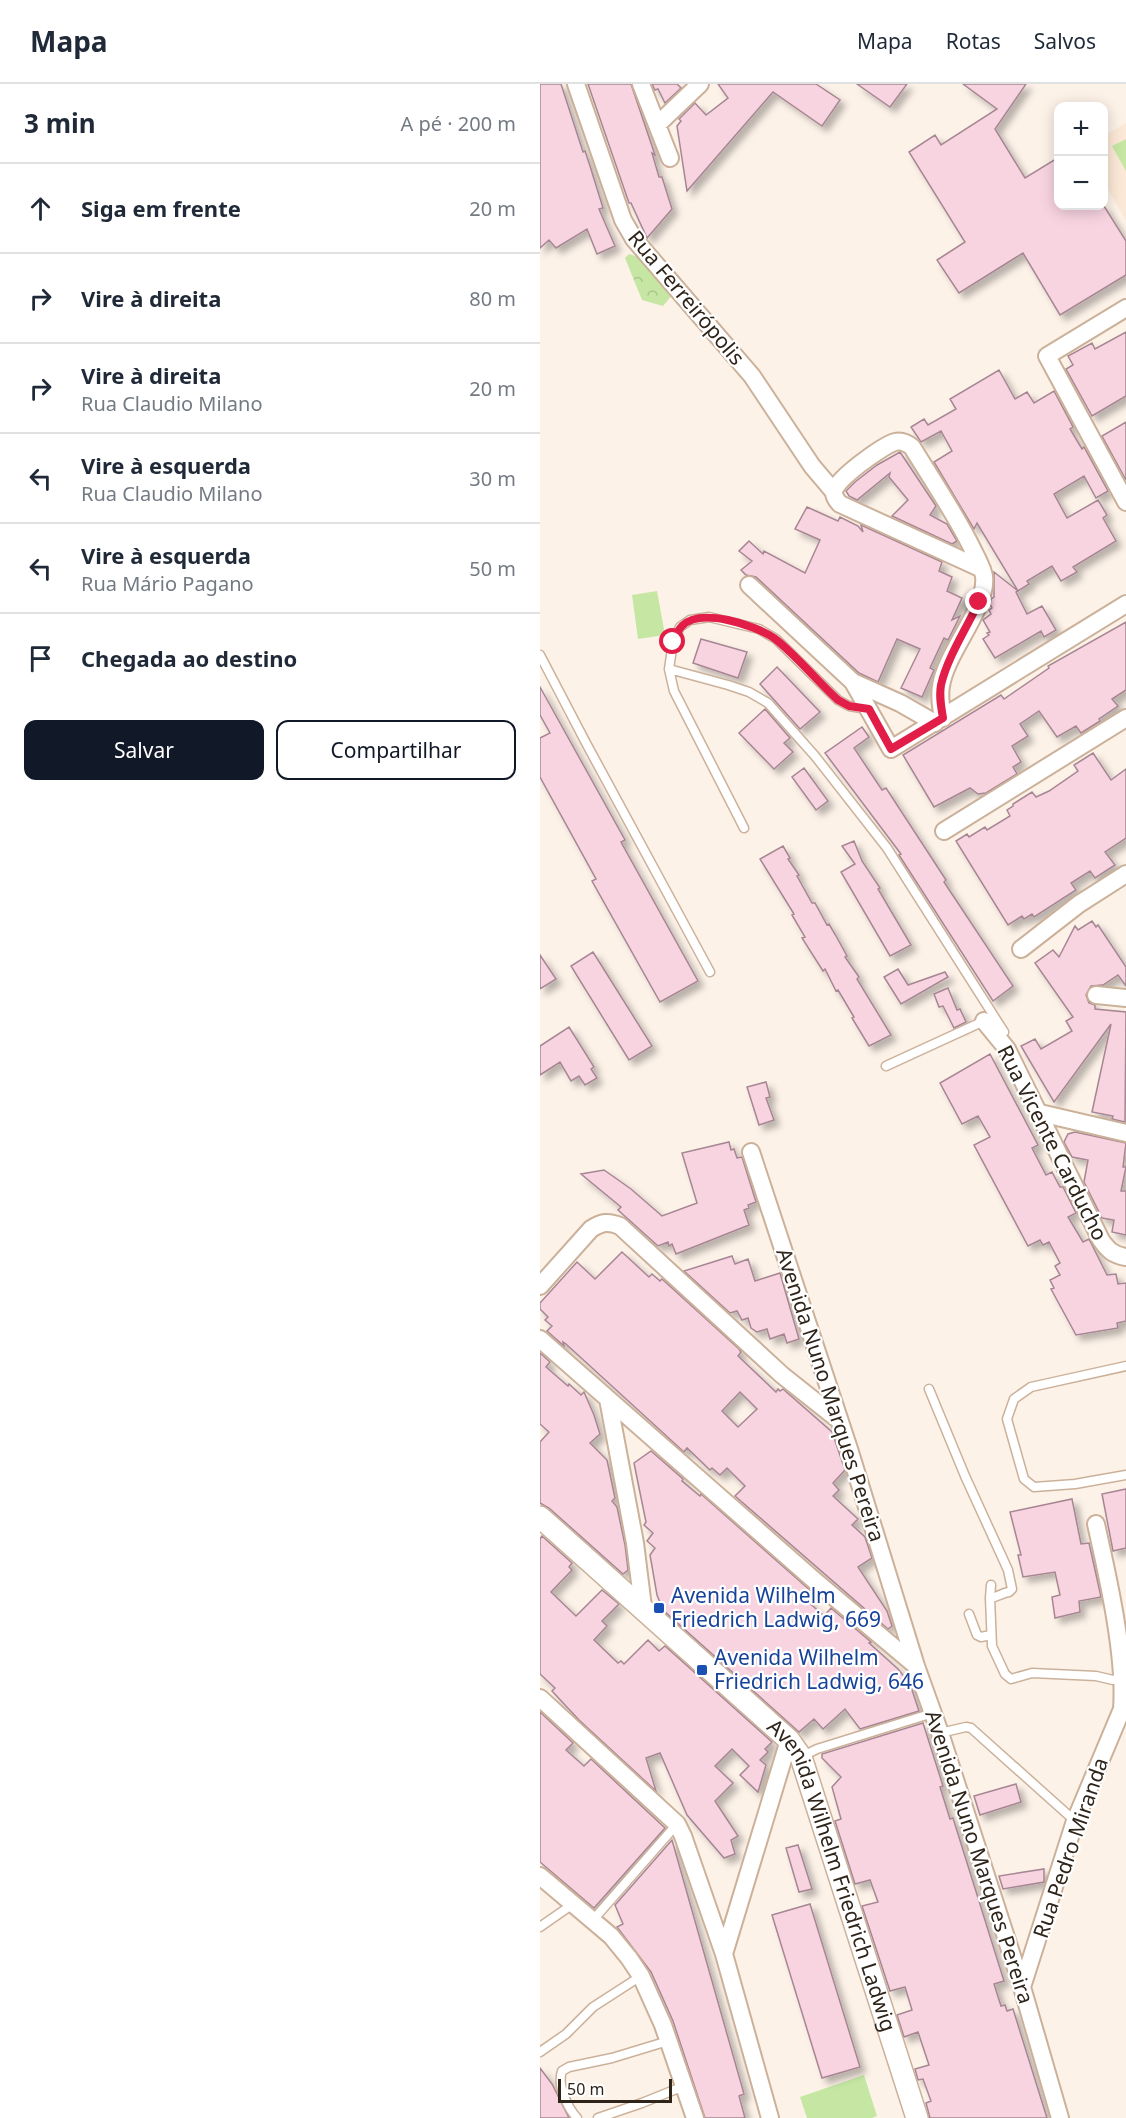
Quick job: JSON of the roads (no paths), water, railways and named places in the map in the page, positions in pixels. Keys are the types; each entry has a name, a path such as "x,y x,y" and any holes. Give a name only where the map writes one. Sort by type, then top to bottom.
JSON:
{"street":[{"name":"Rua Ferreirópolis","path":"576,84 623,220 634,239 752,376 840,504 982,569"},
{"path":"641,84 670,158"},
{"path":"657,125 700,84"},
{"path":"1126,308 1047,356 1126,502"},
{"path":"834,494 843,478 887,445 898,441 906,442 912,447 982,569 984,578 979,602 941,684 939,720"},
{"path":"749,585 853,682 891,749 1126,604"},
{"path":"853,682 939,720"},
{"path":"944,831 1126,718"},
{"path":"1021,949 1079,904 1126,874"},
{"path":"1096,995 1126,998"},
{"name":"Rua Vicente Carducho","path":"984,1021 1007,1049 1101,1240 1109,1251 1126,1257"},
{"path":"1040,1113 1126,1133"},
{"name":"Avenida Nuno Marques Pereira","path":"751,1152 841,1421 916,1666 1022,1987 1060,2118"},
{"path":"540,1286 591,1229 600,1223 609,1222 620,1226 782,1375 841,1421"},
{"path":"540,1339 814,1580 916,1666"},
{"path":"608,1399 635,1544 643,1608"},
{"name":"Avenida Wilhelm Friedrich Ladwig","path":"540,1517 643,1608 795,1749 917,2118"},
{"name":"Rua Pedro Miranda","path":"1022,1987 1075,1821 1124,1709 1126,1677 1114,1605 1096,1524"},
{"path":"540,1698 677,1824 724,1954 770,2118"},
{"path":"724,1954 795,1749"},
{"path":"540,1876 618,1944 641,1976 653,2000 695,2118"}],"lane":[{"path":"744,828 674,691 669,669 673,642 680,627 690,620 709,617 759,629 776,639 838,700 849,706 869,709"},
{"path":"540,655 585,743 710,972"},
{"path":"669,669 749,692 768,703 815,756 887,848 1004,1032"},
{"path":"886,1066 984,1021"},
{"path":"1126,1366 1031,1387 1014,1399 1007,1419 1024,1479 1034,1487 1075,1484 1126,1474"},
{"path":"929,1389 1011,1582 1011,1591 990,1598"},
{"path":"991,1585 992,1646 1005,1674 1011,1679 1032,1673 1096,1676 1113,1680 1126,1677"},
{"path":"969,1614 977,1635 981,1637 991,1635"},
{"path":"795,1749 817,1749 933,1713"},
{"path":"940,1733 971,1728 1075,1821"},
{"path":"593,1920 677,1824"},
{"path":"540,1927 574,1904"},
{"path":"540,2052 566,2034 593,2007 641,1976"},
{"path":"577,2118 566,2103 560,2074 569,2067 612,2058 668,2042"},
{"path":"598,2118 684,2086"}],"place":[{"name":"Avenida Wilhelm Friedrich Ladwig, 669","path":"659,1608"},
{"name":"Avenida Wilhelm Friedrich Ladwig, 646","path":"702,1670"}]}
